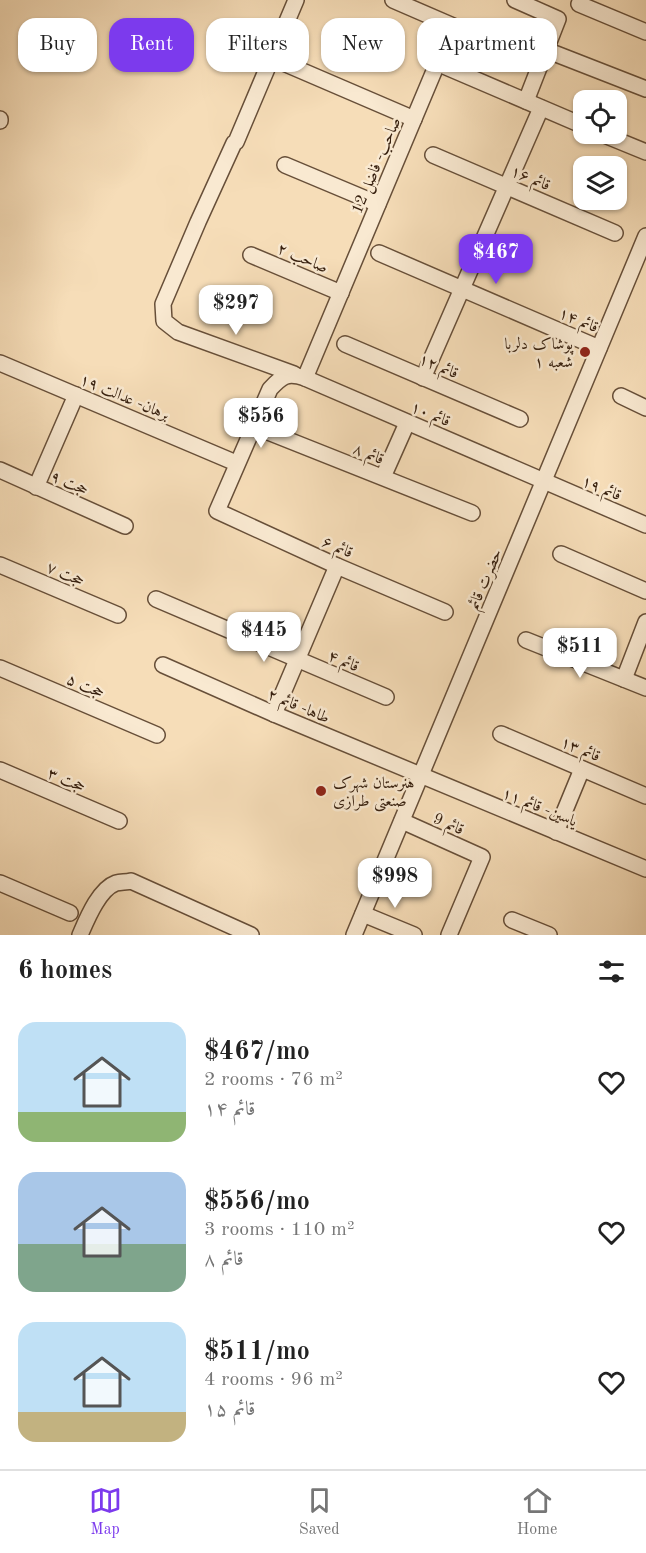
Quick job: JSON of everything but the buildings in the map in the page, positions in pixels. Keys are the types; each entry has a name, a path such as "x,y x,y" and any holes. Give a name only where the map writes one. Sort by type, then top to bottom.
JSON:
{"street":[{"name":"قائم ۱۰","path":"289,18 296,0"},
{"name":"صاحب- فاضل 12","path":"393,0 435,18"},
{"path":"515,0 556,18"},
{"path":"580,2 646,32"},
{"path":"557,54 646,89"},
{"name":"قائم ۱۰","path":"265,72 163,304 164,321 178,332 299,376 543,482"},
{"path":"305,72 414,119"},
{"name":"صاحب- فاضل 12","path":"299,376 340,293 433,72"},
{"path":"458,72 573,121"},
{"path":"526,101 537,72"},
{"path":"423,378 541,108"},
{"path":"626,144 646,152"},
{"name":"قائم ۱۶","path":"433,155 615,233"},
{"path":"285,165 378,204"},
{"name":"حضرت قائم","path":"354,935 645,242"},
{"name":"قائم ۱۴","path":"379,253 599,348"},
{"name":"صاحب ۲","path":"251,255 340,293"},
{"name":"قائم ۱۲","path":"345,344 520,419"},
{"name":"برهان- عدالت ۱۹","path":"0,363 236,464"},
{"path":"236,464 270,389 281,377 299,376"},
{"path":"36,487 76,395"},
{"path":"621,396 646,408"},
{"path":"383,477 406,423"},
{"name":"قائم ۸","path":"253,426 472,513"},
{"name":"قائم ۶","path":"236,464 217,511 445,612"},
{"name":"حجت ۹","path":"0,470 125,526"},
{"name":"قائم ۱۹","path":"543,482 646,525"},
{"path":"561,554 646,591"},
{"name":"حجت ۷","path":"0,565 118,615"},
{"path":"274,714 337,566"},
{"name":"قائم ۴","path":"156,599 386,697"},
{"path":"624,679 646,622"},
{"path":"526,640 646,688"},
{"name":"طاها- قائم ۲","path":"163,665 421,776"},
{"name":"حجت ۵","path":"0,668 157,735"},
{"name":"قائم ۱۳","path":"501,734 646,796"},
{"path":"556,832 582,769"},
{"name":"حجت ۳","path":"0,770 120,821"},
{"name":"یاسین- قائم ۱۱","path":"421,776 646,869"},
{"name":"قائم 9","path":"402,821 482,857 449,935"},
{"path":"80,935 103,892 116,883 131,881 251,935"},
{"path":"0,883 70,913"},
{"path":"363,914 414,935"},
{"path":"518,926 549,935"}],"place":[{"name":"پوشاک دلربا شعبه ۱","path":"585,352"},
{"name":"هنرستان شهرک صنعتی طرازی","path":"321,791"}]}
